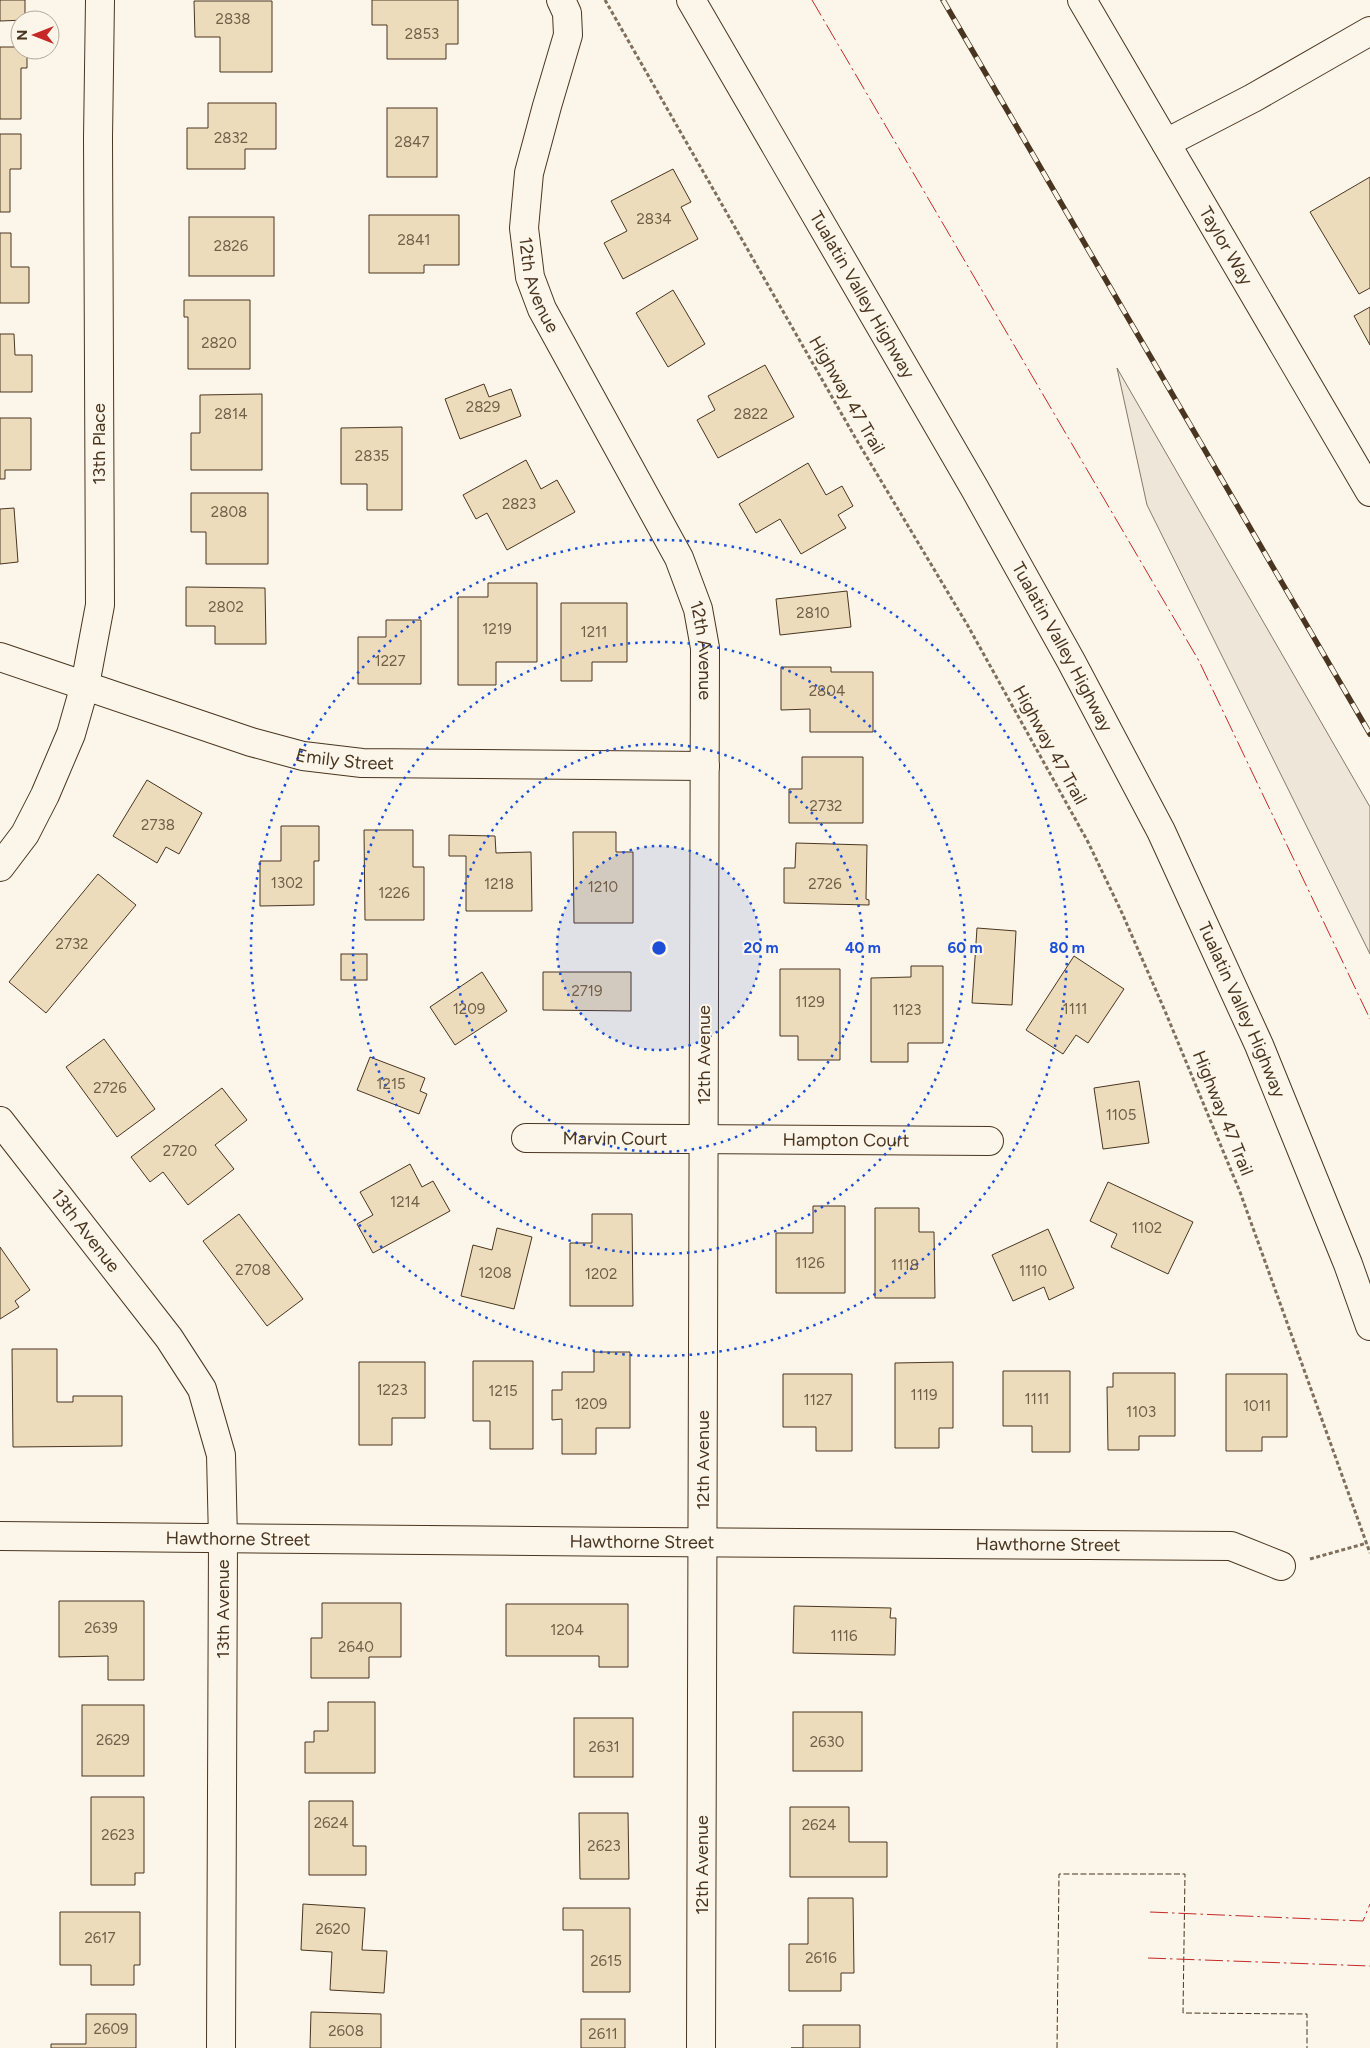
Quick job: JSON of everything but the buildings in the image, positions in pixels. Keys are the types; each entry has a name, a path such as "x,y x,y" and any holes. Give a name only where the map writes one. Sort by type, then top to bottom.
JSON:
{"main road":[{"name":"13th Place","path":"0,867 24,834 45,795 71,734 85,686 100,605 98,158 100,0"},
{"name":"12th Avenue","path":"561,0 567,13 568,35 529,173 524,228 530,277 542,309 679,558 698,608 705,648 701,2048"},
{"name":"Tualatin Valley Highway","path":"691,0 1072,661 1161,830 1259,1045 1348,1264 1370,1326"},
{"name":"Taylor Way","path":"1082,0 1370,492"},
{"path":"1166,143 1253,98 1370,32"},
{"name":"Emily Street","path":"0,658 251,742 303,756 362,763 705,766"},
{"name":"13th Avenue","path":"0,1121 169,1338 202,1389 221,1455 223,1539 221,2048"},
{"name":"Marvin Court","path":"526,1138 704,1139"},
{"name":"Hampton Court","path":"704,1139 989,1141"},
{"name":"Hawthorne Street","path":"0,1536 1231,1546 1281,1566"}],"path":[{"name":"Highway 47 Trail","path":"605,0 856,439 968,626 1088,842 1122,913 1165,1011 1240,1192 1370,1553"},
{"path":"1281,1566 1367,1543"}],"shaded area":[{"path":"1117,368 1370,807 1370,954 1147,505"}],"railway":[{"path":"943,0 1370,734"}],"fence":[{"path":"1057,2048 1059,1874 1185,1874 1183,2013 1307,2014 1307,2048"}],"power":[{"path":"812,0 1199,661 1370,1019"},
{"path":"1150,1912 1363,1921 1370,1904"},
{"path":"1148,1958 1370,1966"}]}
